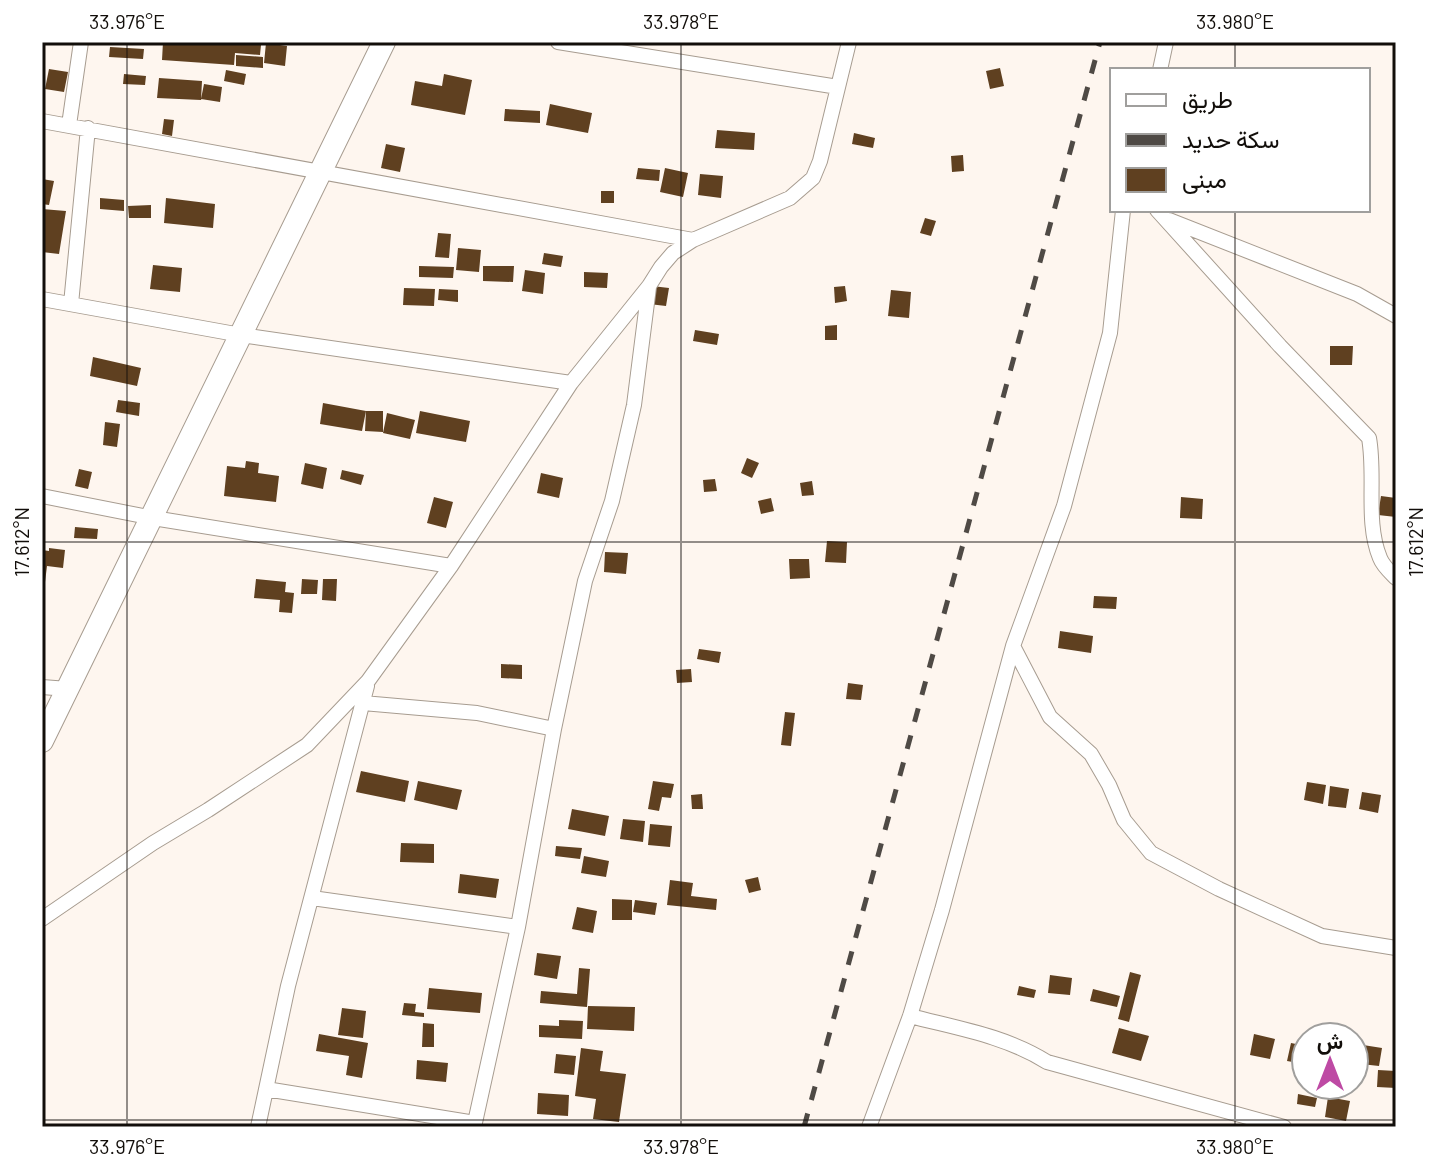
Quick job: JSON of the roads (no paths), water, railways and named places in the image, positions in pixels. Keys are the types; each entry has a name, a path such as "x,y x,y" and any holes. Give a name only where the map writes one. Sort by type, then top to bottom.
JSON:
{"main road":[{"path":"42,741 384,42"}],"street":[{"path":"69,125 81,42"},
{"path":"558,42 838,87"},
{"path":"42,919 153,843 307,745 368,681 451,566 571,383 673,253 693,240 790,198 813,178 820,161 849,42"},
{"path":"1160,68 1166,42"},
{"path":"42,121 693,240"},
{"path":"71,304 88,128"},
{"path":"869,1127 910,1016 942,910 1013,646 1064,506 1110,333 1123,212"},
{"path":"1161,214 1357,294 1396,316"},
{"path":"1161,214 1280,346 1369,438 1375,544 1381,562 1396,578"},
{"path":"266,1089 474,1125 518,927 585,581 612,501 634,405 649,286"},
{"path":"42,299 241,335 571,383"},
{"path":"42,496 153,518 451,566"},
{"path":"1013,646 1050,717 1091,754 1124,820 1151,853 1219,889 1322,936 1396,948"},
{"path":"258,1127 288,986 368,681"},
{"path":"42,687 68,689"},
{"path":"363,703 477,713 554,729"},
{"path":"312,898 518,927"},
{"path":"910,1016 1008,1042 1027,1049 1047,1062 1284,1127"}],"railway":[{"path":"804,1127 1100,42"}]}
